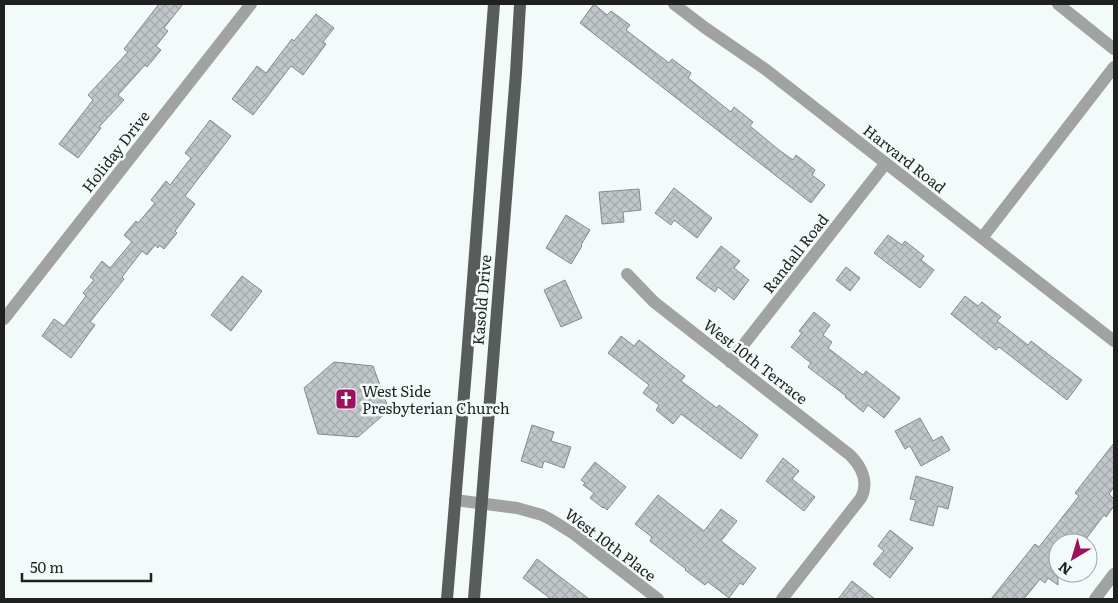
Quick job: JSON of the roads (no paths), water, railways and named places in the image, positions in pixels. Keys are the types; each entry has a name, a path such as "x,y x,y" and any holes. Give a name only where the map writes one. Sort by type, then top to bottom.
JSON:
{"main road":[{"name":"Kasold Drive","path":"447,599 494,4"},
{"name":"Kasold Drive","path":"474,599 520,4"}],"street":[{"name":"Holiday Drive","path":"4,319 251,4"},
{"name":"Harvard Road","path":"674,4 765,69 1114,340"},
{"path":"1058,4 1114,50"},
{"path":"982,238 1114,66"},
{"name":"Randall Road","path":"730,362 886,163"},
{"name":"West 10th Terrace","path":"627,274 654,302 850,455 863,475 865,480 861,498 782,599"},
{"name":"West 10th Place","path":"455,500 517,508 542,515 574,534 658,599"},
{"path":"1095,599 1114,574"}],"place":[{"name":"West Side Presbyterian Church","path":"346,399"}]}
